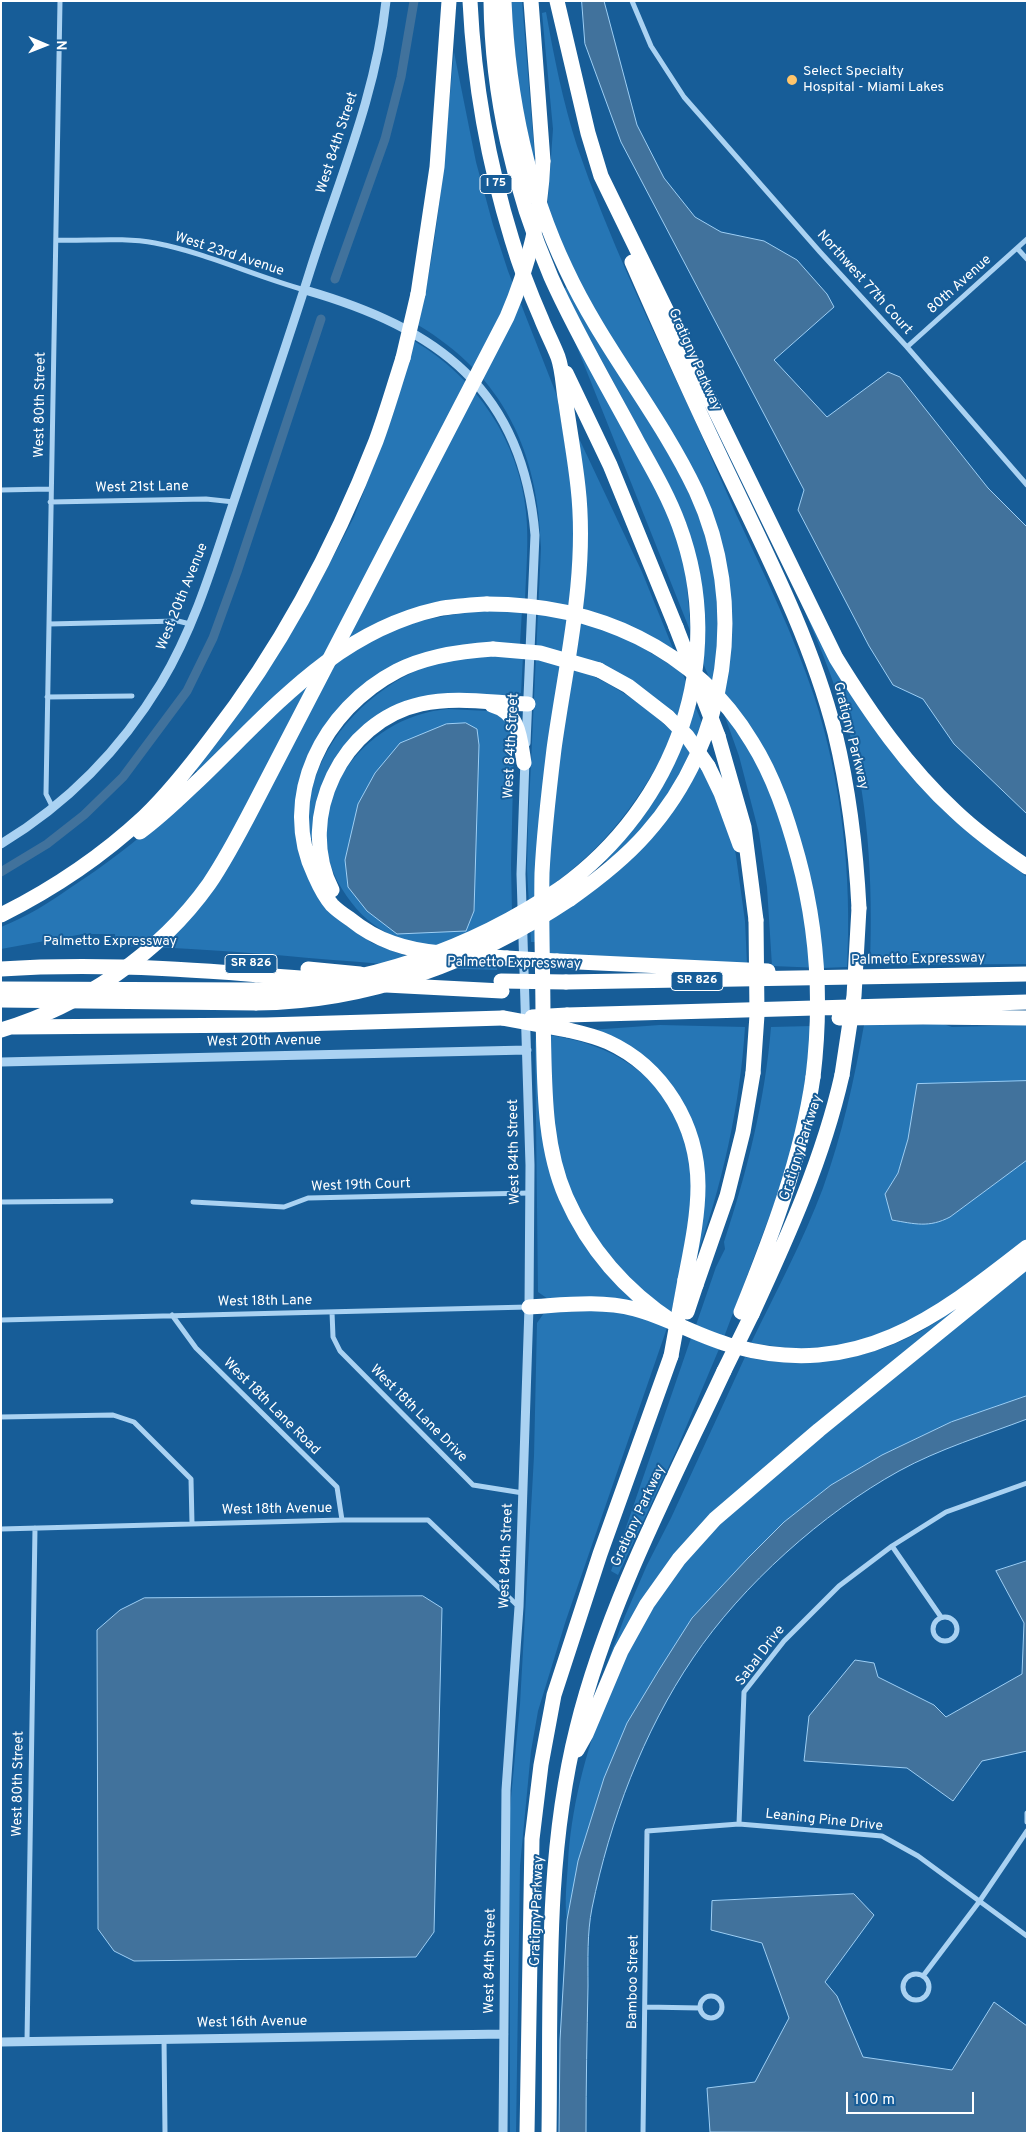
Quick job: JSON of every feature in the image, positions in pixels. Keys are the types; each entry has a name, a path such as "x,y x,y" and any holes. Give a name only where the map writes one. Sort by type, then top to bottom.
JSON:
{"highway":[{"path":"90,862 143,817 181,777 231,714 274,648 307,592 344,516 376,439 403,358 418,294 438,167 449,1"},
{"name":"I 75","path":"470,1 476,79 496,185 515,250 530,291 559,358"},
{"path":"491,1 494,52 501,104 510,153 524,204 542,256 566,308 671,506 685,544 696,604 697,642 691,692 676,741 662,775 642,807 619,837 565,894"},
{"path":"1,1000 256,997 344,980 414,962 483,934 535,905 565,894 607,871 645,836 664,812 692,767 708,729 720,687 726,635 724,592 712,532 696,493 679,460 581,299 544,216 530,172 515,109 507,50 504,1"},
{"path":"1,1029 22,1024 56,1009 124,968 168,932 195,901 218,870 246,821 508,317 525,274 538,225 543,161 531,1"},
{"path":"557,1 588,133 601,176 836,658 863,702 910,764 955,811 1027,867"},
{"name":"Gratigny Parkway","path":"549,2133 555,1854 576,1728 597,1656 625,1584 724,1371 746,1313 808,1188 828,1129 842,1075 854,996 859,908 855,852 848,797 834,732 815,667 792,609 678,366 618,230 601,176"},
{"path":"559,358 576,464 581,507 581,544 575,616 555,746 544,848 542,951 545,1095 548,1130 565,1195 581,1228 603,1260 626,1285 673,1322"},
{"name":"Gratigny Parkway","path":"527,2133 532,1839 541,1765 554,1695 600,1554 671,1356 691,1283 727,1196 743,1132 752,1073 757,1015 756,920 751,872 744,827 718,736 610,465 559,358"},
{"path":"1,915 45,892 145,829 182,796 278,702 325,662 363,638 399,621 438,609 487,604 511,604 553,608 584,615 650,643 691,672 730,712 751,740 769,774 784,810 801,867 815,944 818,1032 804,1129 787,1192 746,1313"},
{"path":"751,872 721,794 708,766 687,736 668,717 628,686 599,670 540,653 493,649 452,654 427,660 397,671 372,687 346,711 326,736 309,768 302,794 301,820 304,843 310,865 320,888 332,905 363,930 381,940 426,952 557,961 746,969 829,978"},
{"path":"363,930 337,899 322,864 319,823 324,798 333,772 351,748 374,727 394,714 421,704 448,701 528,704"},
{"path":"481,702 500,707 516,722 524,763"},
{"name":"Palmetto Expressway","path":"1,960 78,957 157,958 502,986 566,987 829,978 1027,974"},
{"path":"1,970 72,966 167,968 395,986 502,986"},
{"path":"566,987 695,991 1027,983"},
{"path":"1,989 256,997"},
{"path":"1,1029 266,1025 503,1018 567,1023 791,1009 1027,1002"},
{"path":"791,1009 826,1018 1027,1018"},
{"path":"567,1023 607,1042 638,1061 667,1090 685,1122 694,1151 698,1187 691,1283"},
{"path":"529,1307 617,1305 644,1311 720,1342 762,1353 814,1356 842,1352 880,1342 931,1317 976,1287 1027,1247"},
{"path":"570,1762 586,1734 621,1651 647,1604 679,1559 715,1519 819,1430 1027,1262"}],"street":[{"name":"West 80th Street","path":"52,808 46,794 60,1"},
{"name":"West 84th Street","path":"234,502 366,102 380,45 386,1"},
{"name":"Northwest 77th Court","path":"632,1 651,46 684,97 1027,485"},
{"name":"80th Avenue","path":"907,347 1027,239"},
{"name":"West 23rd Avenue","path":"56,240 153,243 206,256 305,290"},
{"path":"1017,248 1027,259"},
{"name":"West 84th Street","path":"305,290 379,315 430,342 444,352 472,379 505,423 516,446 532,502 535,535 524,763 521,874 530,1193 529,1307 519,1607 506,1790 503,2133"},
{"path":"1,490 50,489"},
{"name":"West 21st Lane","path":"50,502 206,499 234,502"},
{"name":"West 20th Avenue","path":"1,844 52,808 98,766 130,728 163,679 190,624 234,502"},
{"path":"49,624 178,621 190,624"},
{"path":"47,697 132,696"},
{"name":"West 20th Avenue","path":"1,1062 527,1050"},
{"name":"West 19th Court","path":"193,1202 284,1207 308,1198 530,1193"},
{"path":"1,1202 111,1201"},
{"name":"West 18th Lane","path":"1,1320 529,1307"},
{"name":"West 18th Lane Drive","path":"332,1312 333,1337 340,1351 472,1485 523,1493"},
{"name":"West 18th Lane Road","path":"172,1315 196,1348 337,1487 342,1520"},
{"path":"1,1417 113,1415 134,1422 191,1479 192,1524"},
{"name":"Sabal Drive","path":"738,1824 744,1692 784,1641 839,1586 892,1546 946,1512 1027,1483"},
{"name":"West 18th Avenue","path":"1,1529 342,1520 428,1520 519,1607"},
{"name":"West 80th Street","path":"27,2041 35,1528"},
{"path":"892,1546 940,1617"},
{"path":"948,1616 957,1624 958,1632 950,1640 939,1639 934,1634 933,1626 940,1617 948,1616"},
{"path":"1027,1813 1027,1822"},
{"name":"Leaning Pine Drive","path":"647,1831 738,1824 882,1836 918,1856 1027,1936"},
{"name":"Bamboo Street","path":"643,2133 647,1831"},
{"path":"923,1976 979,1902 1027,1831"},
{"path":"915,1974 923,1976 929,1986 927,1994 921,1999 910,1998 904,1992 905,1980 915,1974"},
{"path":"709,1996 719,1999 722,2006 720,2014 711,2018 703,2014 700,2008 702,2000 709,1996"},
{"path":"645,2007 700,2008"},
{"name":"West 16th Avenue","path":"1,2042 504,2034"},
{"path":"164,2038 165,2133"}],"shaded area":[{"path":"510,1 522,1 536,172 519,91"},
{"path":"582,1 604,1 637,125 664,178 695,217 721,232 764,241 797,260 827,294 834,307 774,360 827,417 888,372 900,377 988,488 1027,527 1027,814 954,744 923,699 893,685 869,646 798,510 804,490 621,142 585,44"},
{"path":"546,12 559,79 572,129 602,214 645,313 778,604 814,696 832,762 843,830 848,898 847,967 772,966 767,887 759,833 739,756 723,711 727,668 718,537 582,294 547,212 553,129 542,13"},
{"path":"454,52 476,162 493,225 508,271 557,396 579,532 535,942 531,942 527,869 541,548 538,512 532,479 523,448 510,419 493,392 473,368 448,345 418,325 437,224"},
{"path":"567,287 680,473 701,522 714,569 719,617 715,686 711,682 703,663 703,601 699,574 687,525 667,481 563,289"},
{"path":"573,337 664,502 685,563 691,633"},
{"path":"414,341 457,373 475,392 491,413 504,436 522,486 526,512 525,600 393,619 198,773 195,769 312,597 354,517 392,418"},
{"path":"575,430 642,572 674,651 622,623 583,609"},
{"path":"782,560 829,649 974,837 1027,877 1027,964 870,965 870,871 868,839 859,775 838,695 808,617"},
{"path":"487,610 522,610 520,644 493,643 419,659 323,735 299,846 358,933 372,943 406,956 497,964 497,970 401,965 211,950 115,946 115,934 83,934 1,949 1,927 46,904 120,853 189,795 319,676 336,664 391,631 438,617"},
{"path":"581,620 620,634 682,672 688,686 679,720 575,656"},
{"path":"486,655 523,656 521,693 508,698 441,695 353,742 312,839 310,839 309,820 312,789 328,750 353,716 385,688 422,668 446,661"},
{"path":"574,668 627,695 651,712 674,733 649,779 621,820 587,856 546,890 552,798"},
{"path":"695,706 703,725 682,773 647,824 607,863 606,860 636,826 661,789 681,749"},
{"path":"448,709 488,711 507,719 514,741 511,865 512,911 436,947 424,948 408,943 380,929 368,920 351,902 342,889 329,858 326,828 331,798 344,771 364,748 388,729 417,715"},
{"path":"466,723 477,729 479,745 474,911 466,931 397,934 367,911 348,887 345,860 358,804 375,773 400,743 446,724"},
{"path":"700,765 709,779 735,849 745,921 747,964 546,955 546,922 648,841 673,811"},
{"path":"943,1024 952,1027 1027,1025 1027,1081 917,1084 908,1139 898,1173 885,1194 950,1217 1027,1160 1027,1244 933,1313 846,1346 795,1349 751,1343 798,1247 823,1188 847,1108 864,1025"},
{"path":"660,1025 745,1027 739,1086 728,1146 714,1204 695,1261 700,1215 678,1099 590,1030"},
{"path":"812,1026 797,1143 724,1337 696,1325 716,1267 725,1249 724,1242 754,1136 760,1109 771,1027"},
{"path":"535,1034 553,1178 634,1296 633,1303 548,1299 538,1292"},
{"path":"549,1035 572,1039 594,1046 632,1066 648,1079 674,1115 691,1159 692,1185 686,1240 671,1314 635,1288 583,1223 554,1146"},
{"path":"1027,1081 1027,1160 950,1217 928,1224 892,1220 885,1194 898,1173 908,1139 917,1084"},
{"path":"1027,1267 1027,1396 951,1422 882,1455 831,1485 784,1522 692,1618 627,1723 604,1778 578,1861 567,1920 566,1891 572,1823 591,1743 605,1703 622,1664 641,1627 663,1592 691,1554 730,1513"},
{"path":"986,1284 709,1522 608,1671 605,1669 647,1565 671,1518 745,1357 768,1361 815,1362 862,1354 907,1338 928,1327 951,1312"},
{"path":"623,1309 668,1325 566,1620 538,1711 531,1751 520,1866 516,2133 510,2133 510,1808 520,1704 534,1456 537,1323 544,1313"},
{"path":"691,1338 719,1349 676,1451 618,1575 611,1571"},
{"path":"1027,1396 1027,1419 914,1463 870,1488 813,1529 735,1604 693,1658 675,1686 630,1778 608,1842 592,1908 588,1956 586,2133 559,2133 560,2040 567,1920 578,1861 604,1778 627,1723 692,1618 784,1522 831,1485 882,1455 951,1422"},
{"path":"1027,1561 1027,1751 982,1761 953,1801 907,1768 804,1761 809,1716 855,1660 874,1663 878,1677 934,1705 946,1717 1022,1674 1024,1623 996,1571"},
{"path":"423,1596 442,1608 434,1932 416,1957 134,1961 114,1951 98,1929 97,1630 120,1610 144,1598"},
{"path":"854,1894 874,1915 825,1982 837,1996 863,2057 952,2070 994,2002 1027,2026 1027,2133 710,2132 707,2088 755,2082 789,2018 762,1943 711,1930 712,1901"}],"waterway":[{"path":"335,279 385,139 401,77 414,1"},
{"path":"1,872 47,844 84,815 123,777 187,691 213,638 237,572 321,319"}],"place":[{"name":"Select Specialty Hospital - Miami Lakes","path":"792,80"}]}
